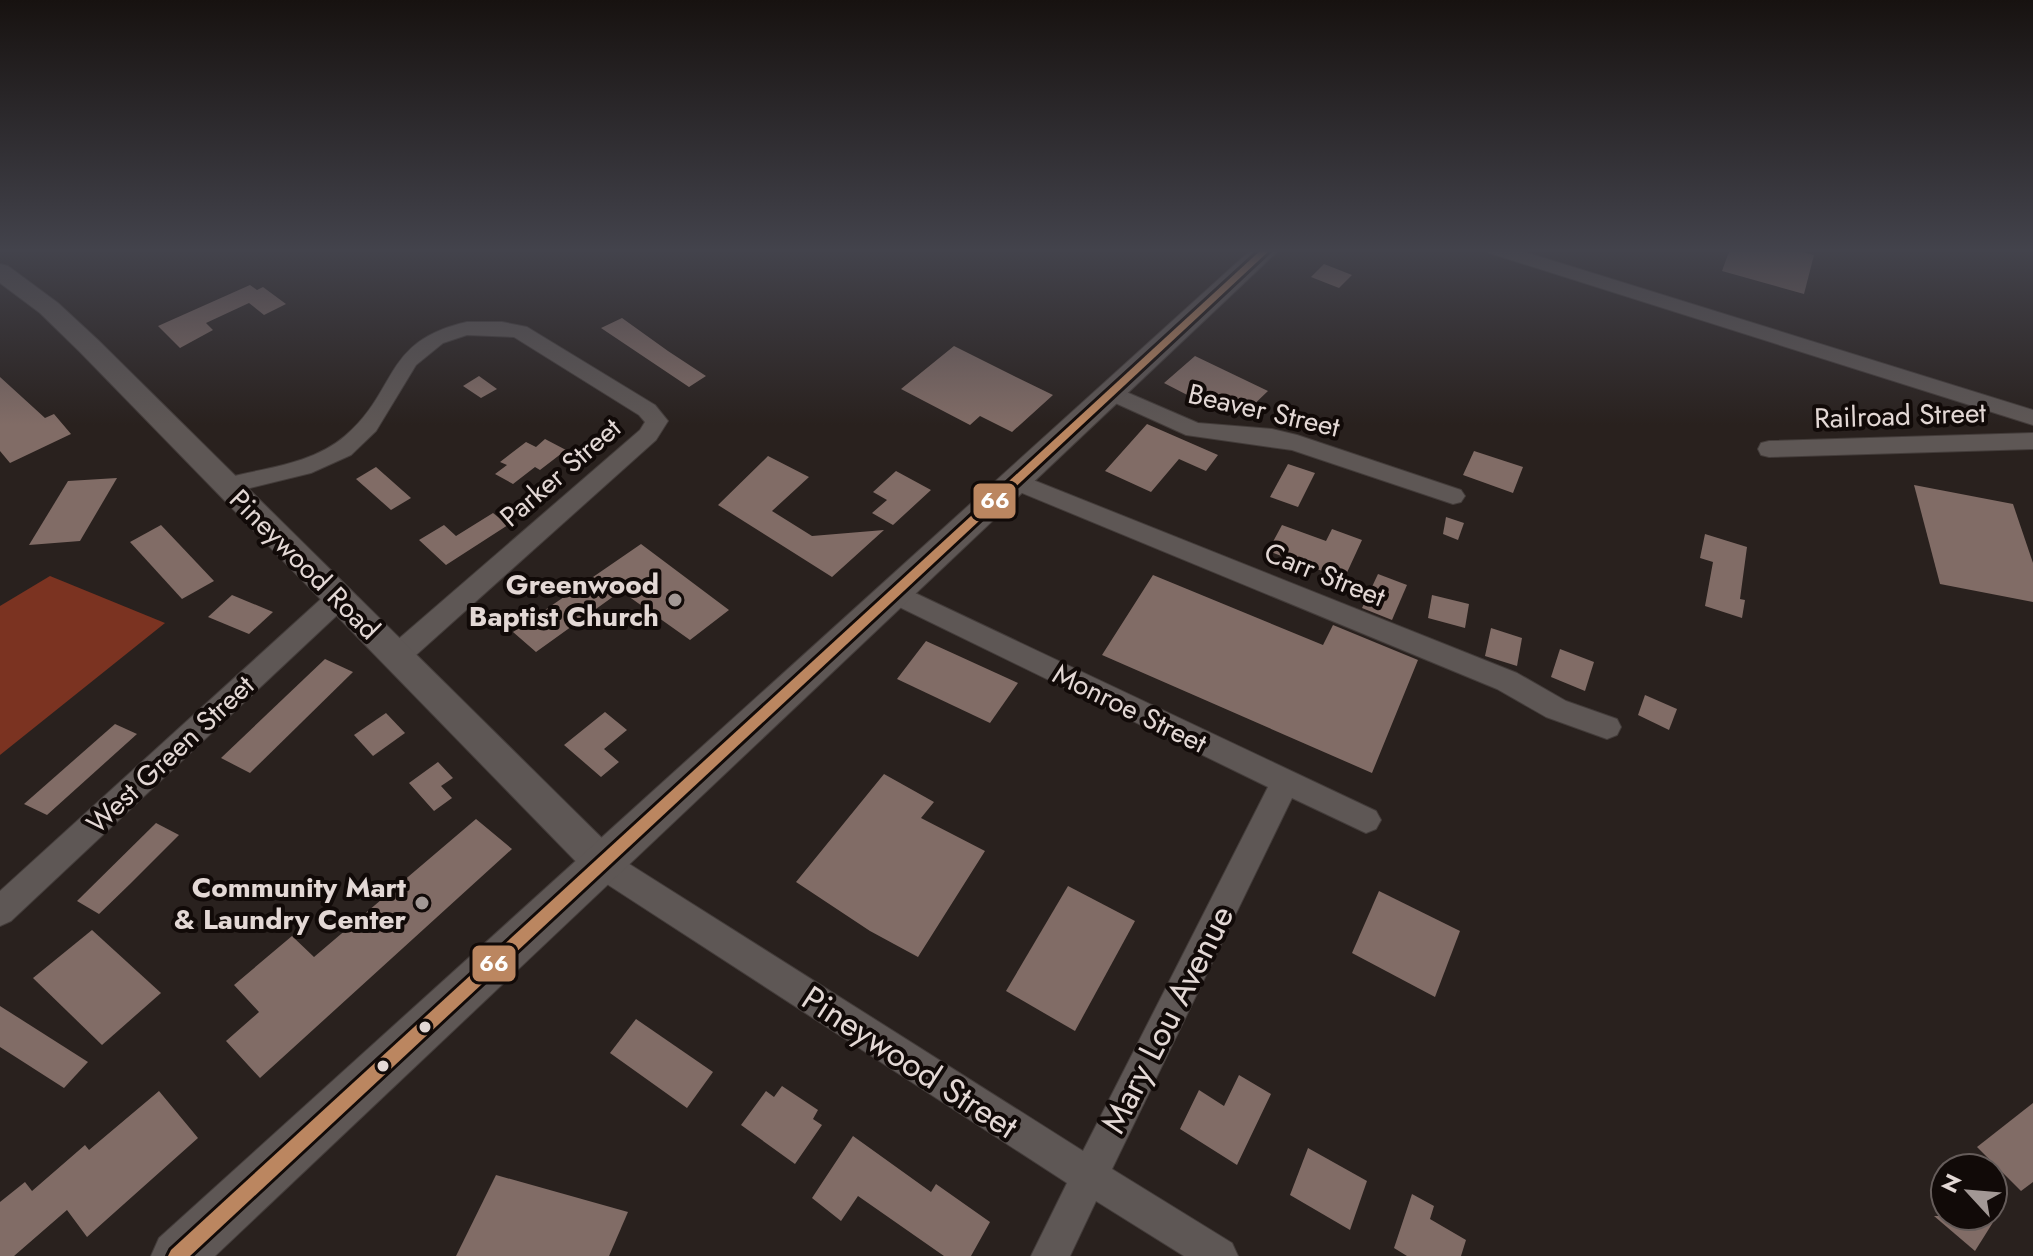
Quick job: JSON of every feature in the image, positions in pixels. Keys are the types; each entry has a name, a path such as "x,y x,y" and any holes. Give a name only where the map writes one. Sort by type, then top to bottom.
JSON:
{"main road":[{"path":"201,1247 604,865 1203,308"}],"street":[{"name":"Pineywood Road","path":"49,308 226,486 341,596 604,865"},
{"path":"1682,308 2033,418"},
{"name":"Parker Street","path":"226,486 299,467 341,451 368,426 415,353 436,337 465,326 499,327 520,332 647,410 657,421 648,435 397,656"},
{"name":"Beaver Street","path":"1110,392 1194,430 1272,437 1297,443 1453,496"},
{"name":"Railroad Street","path":"1769,449 2033,441"},
{"name":"Carr Street","path":"1018,482 1507,681 1556,709 1607,727"},
{"name":"Monroe Street","path":"896,594 1366,820"},
{"name":"West Green Street","path":"0,911 341,596"},
{"name":"Mary Lou Avenue","path":"1050,1256 1285,783"},
{"name":"Pineywood Street","path":"604,865 1219,1256"}],"shaded area":[{"path":"50,576 165,623 0,755 0,606"}],"building":[{"path":"199,308 239,308 206,323 213,330 180,348 158,326"},
{"path":"255,308 279,308 264,315"},
{"path":"622,318 706,376 689,387 601,328"},
{"path":"954,346 1053,395 1012,432 980,416 970,425 901,389"},
{"path":"1195,356 1268,391 1246,412 1204,391 1195,399 1164,383"},
{"path":"479,376 497,389 481,398 463,386"},
{"path":"0,377 45,418 54,414 71,434 10,463 0,451"},
{"path":"1147,424 1218,455 1206,471 1179,459 1151,492 1105,471"},
{"path":"545,439 566,450 540,470 535,467 513,484 495,474 507,465 500,462 526,442 536,447"},
{"path":"1474,451 1523,467 1513,493 1463,475"},
{"path":"768,456 809,477 772,511 812,536 884,530 832,577 718,505"},
{"path":"1288,464 1315,473 1298,507 1270,497"},
{"path":"376,467 411,498 391,510 356,479"},
{"path":"896,471 931,490 893,525 872,513 887,500 873,492"},
{"path":"117,478 80,541 29,545 68,481"},
{"path":"1914,485 2013,504 2033,563 2033,602 1940,584"},
{"path":"493,513 508,525 446,565 419,540 444,525 456,536"},
{"path":"1446,517 1464,523 1458,540 1443,534"},
{"path":"161,525 214,581 182,599 130,542"},
{"path":"1282,525 1326,541 1332,529 1362,540 1344,579 1268,551"},
{"path":"1705,534 1747,547 1740,599 1745,600 1742,618 1705,606 1713,562 1700,558"},
{"name":"Greenwood Baptist Church","path":"641,544 729,610 690,640 621,591 536,652 513,632"},
{"path":"1378,574 1407,585 1392,620 1362,608"},
{"path":"1153,575 1323,645 1333,625 1418,660 1372,773 1102,655"},
{"path":"232,595 273,612 249,634 208,617"},
{"path":"1432,595 1469,604 1465,628 1428,618"},
{"path":"1491,628 1522,638 1517,666 1485,656"},
{"path":"926,641 1018,683 990,723 897,679"},
{"path":"1560,649 1594,662 1585,691 1551,677"},
{"path":"325,659 353,672 250,773 221,758"},
{"path":"1645,695 1677,709 1669,730 1638,715"},
{"path":"605,712 627,730 604,749 619,762 601,777 564,745"},
{"path":"386,713 405,733 373,756 354,735"},
{"path":"115,724 137,734 47,815 24,804"},
{"path":"438,762 453,778 441,786 452,798 434,811 409,783"},
{"path":"884,774 934,802 921,818 985,851 918,957 870,931 796,882"},
{"path":"476,819 512,849 260,1078 226,1041 259,1012 234,985 292,936 314,957"},
{"path":"156,823 179,835 99,914 77,901"},
{"path":"1068,886 1135,921 1075,1031 1006,991"},
{"path":"1379,891 1460,931 1435,997 1352,953"},
{"path":"92,930 161,993 102,1045 33,978"},
{"path":"0,1006 88,1062 64,1088 0,1047"},
{"path":"636,1019 713,1072 687,1108 610,1053"},
{"path":"1239,1075 1271,1094 1237,1165 1180,1129 1199,1090 1224,1106"},
{"path":"782,1086 818,1110 813,1119 822,1125 795,1164 741,1125 766,1091 774,1097"},
{"path":"159,1091 198,1138 87,1237 67,1210 14,1256 0,1256 0,1202 25,1182 32,1191 85,1145 89,1150"},
{"path":"2033,1103 2033,1182 2021,1191 2009,1179 2009,1152 1982,1152 1977,1147"},
{"path":"853,1136 931,1192 936,1184 990,1222 971,1256 944,1256 858,1196 841,1221 812,1198"},
{"path":"1308,1148 1367,1181 1350,1230 1290,1195"},
{"path":"496,1175 628,1212 609,1256 456,1256"},
{"path":"1412,1194 1434,1206 1430,1219 1466,1240 1461,1256 1407,1256 1394,1248"},
{"path":"1953,1232 1987,1232 1975,1251"}],"transit line":[{"name":"66","path":"177,1256 1204,308"}],"place":[{"name":"Greenwood Baptist Church","path":"675,600"},
{"name":"Community Mart & Laundry Center","path":"422,903"}]}
